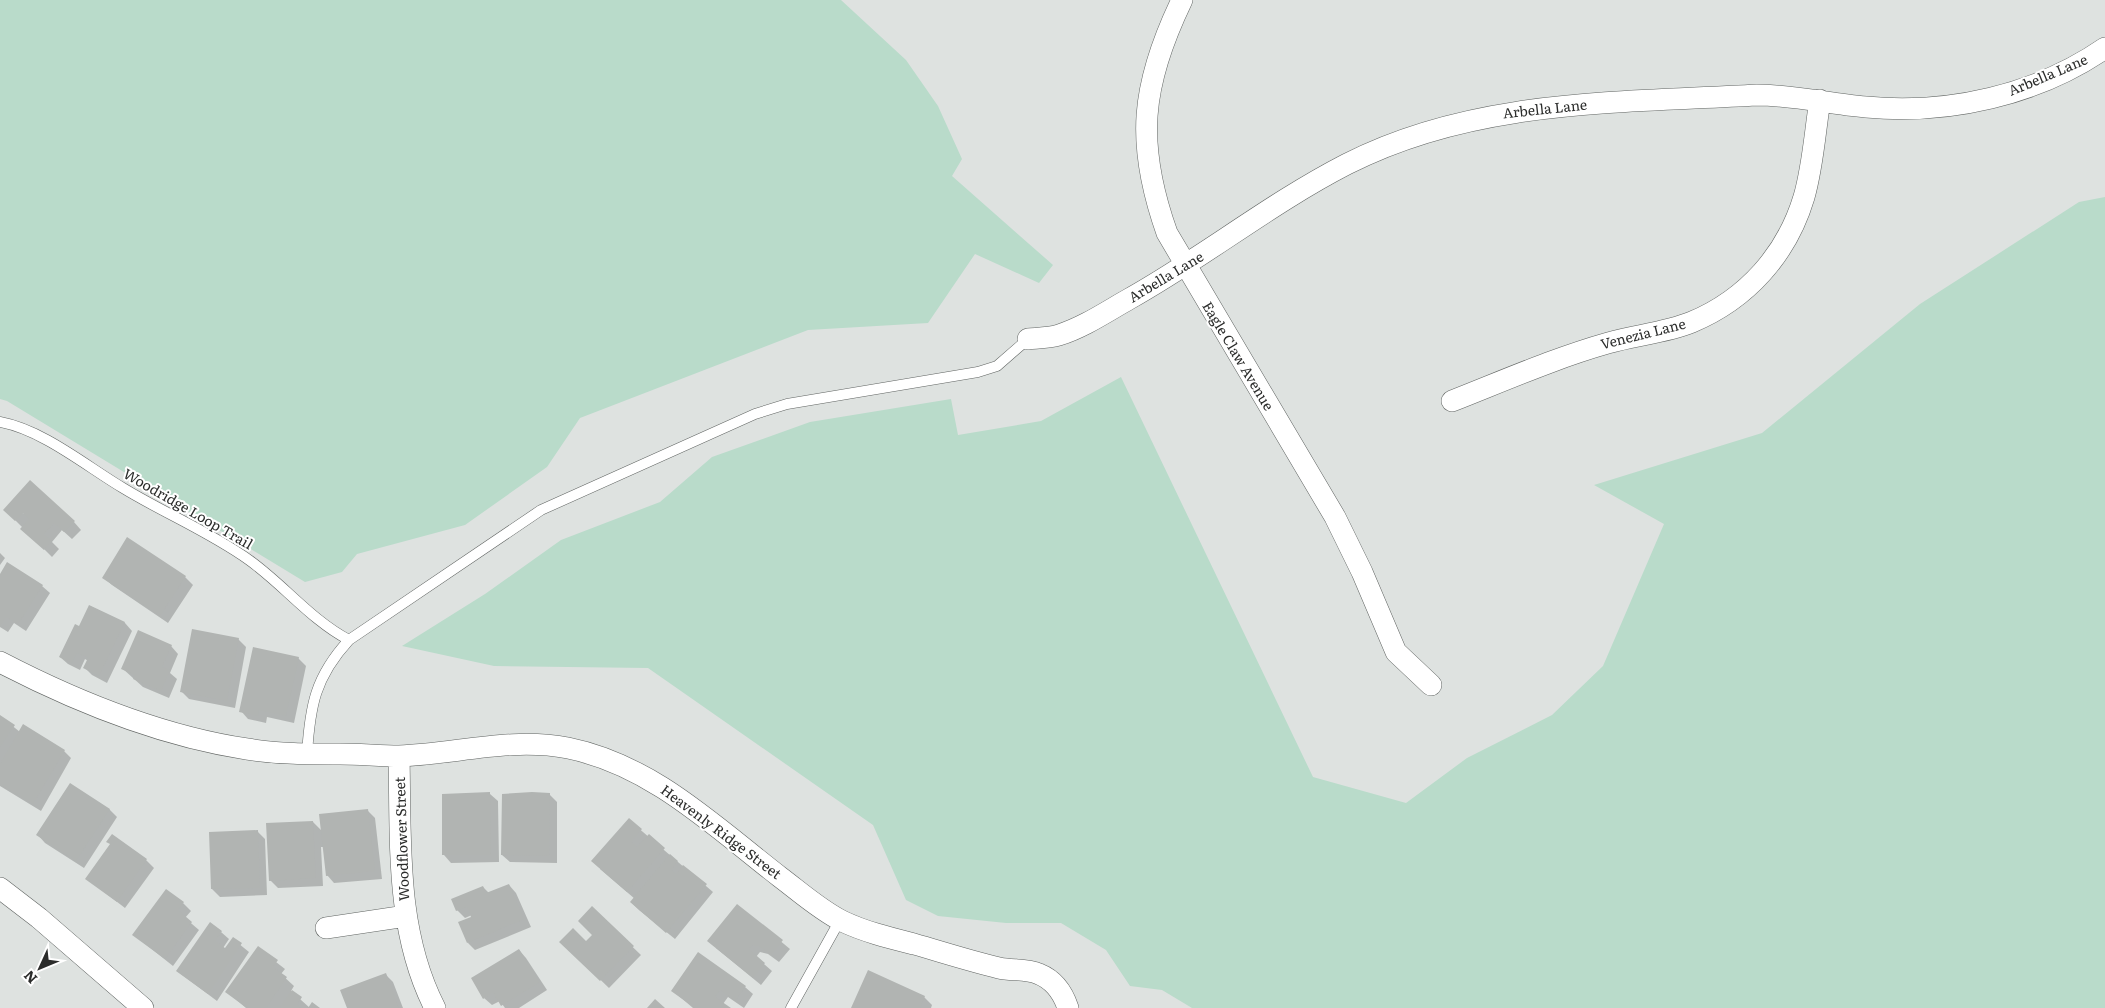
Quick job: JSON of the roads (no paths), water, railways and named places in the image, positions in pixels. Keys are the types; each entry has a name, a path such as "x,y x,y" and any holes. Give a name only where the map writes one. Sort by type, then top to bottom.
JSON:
{"street":[{"name":"Eagle Claw Avenue","path":"1182,0 1154,67 1148,100 1146,132 1148,166 1156,201 1167,233 1335,517 1362,572 1396,652 1431,685"},
{"name":"Arbella Lane","path":"1028,339 1057,336 1076,329 1185,266 1305,187 1349,163 1394,143 1447,126 1494,114 1545,106 1757,95 1786,95 1866,107 1911,108 1949,106 1988,99 2029,86 2065,71 2105,48"},
{"name":"Venezia Lane","path":"1452,401 1573,353 1691,322 1719,309 1743,292 1766,269 1782,247 1794,223 1804,195 1820,100"},
{"name":"Heavenly Ridge Street","path":"0,662 74,697 158,728 201,740 249,749 307,754 399,756 508,744 567,748 603,758 633,770 666,788 808,899 840,920 869,932 1003,969 1037,973 1052,981 1062,992 1068,1008"},
{"name":"Woodflower Street","path":"399,756 402,876 406,916 415,956 427,992 435,1008"},
{"path":"0,888 39,918 143,1008"},
{"path":"326,928 406,916"}],"lane":[{"path":"307,754 311,719 319,683 327,667 349,640 541,510 732,422 787,404 978,372 997,366 1028,339"},
{"name":"Woodridge Loop Trail","path":"0,422 19,428 64,450 124,488 248,559 280,584 328,629 349,640"},
{"path":"791,1008 840,920"}]}
